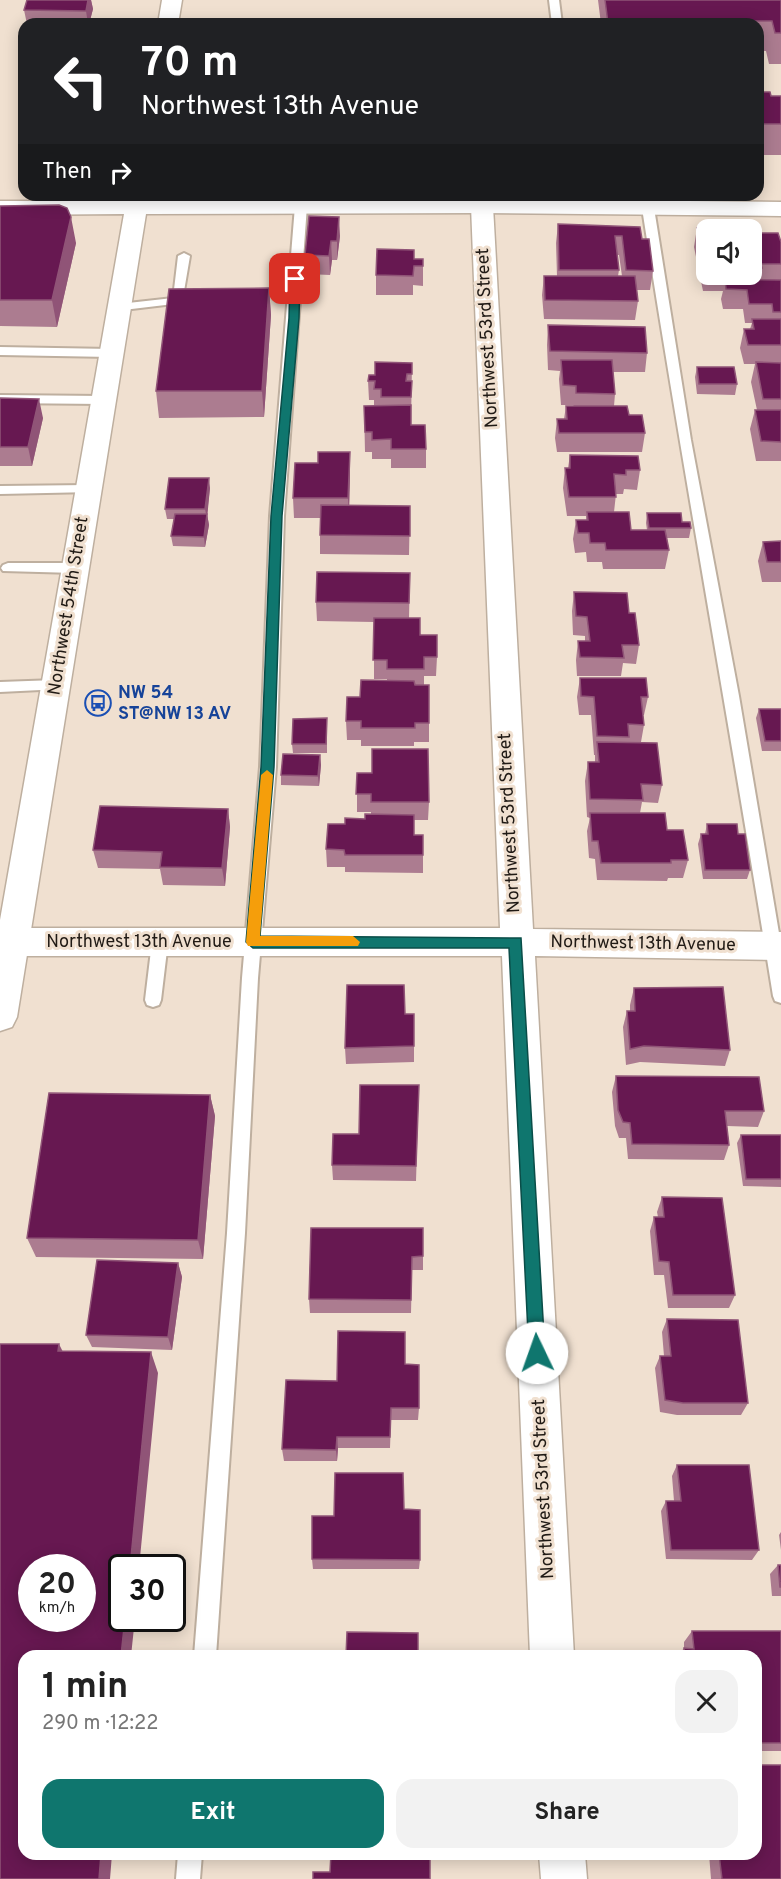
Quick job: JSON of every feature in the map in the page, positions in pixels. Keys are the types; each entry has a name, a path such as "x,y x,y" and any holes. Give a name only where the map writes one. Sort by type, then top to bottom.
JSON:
{"street":[{"path":"169,18 172,0"},
{"path":"0,208 137,201 482,206 582,201 648,208 781,209"},
{"name":"Northwest 54th Street","path":"0,1017 6,942 56,685 137,201"},
{"name":"Northwest 53rd Street","path":"482,206 552,1650"},
{"name":"Northwest 13th Avenue","path":"6,942 516,942 777,946"},
{"path":"562,1860 564,1879"}],"lane":[{"path":"554,0 556,18"},
{"path":"205,1650 267,767 277,516 315,203"},
{"path":"648,208 685,440 777,946 781,996"},
{"path":"119,308 178,301 184,256"},
{"path":"0,351 111,353"},
{"path":"0,399 103,400"},
{"path":"0,490 88,489"},
{"path":"8,568 75,568"},
{"path":"0,687 56,685"},
{"path":"153,1000 160,942"},
{"path":"188,1879 190,1860"}],"building":[{"path":"27,0 88,0 86,11 24,10"},
{"path":"605,0 781,0 781,33 775,33 772,21 764,21 764,18 607,18"},
{"path":"764,92 770,92 771,96 781,96 781,124 764,124"},
{"path":"59,205 67,208 71,217 52,300 0,300 0,206"},
{"path":"309,216 339,217 337,241 331,241 329,256 305,255"},
{"path":"558,224 640,227 642,239 649,239 653,271 626,270 622,236 615,236 619,270 559,270"},
{"path":"762,233 778,233 781,242 781,264 762,264"},
{"path":"377,249 414,250 414,259 423,259 423,266 414,266 413,276 376,275"},
{"path":"544,276 635,276 638,301 545,300"},
{"path":"762,280 781,280 781,312 773,312 772,304 749,304 747,290 726,289 726,285 762,285"},
{"path":"269,288 262,391 156,391 169,289"},
{"path":"752,319 781,319 781,345 748,345 744,329 754,329"},
{"path":"548,325 645,327 647,353 550,351"},
{"path":"561,360 612,360 615,394 576,393 576,386 563,385"},
{"path":"375,362 412,363 412,374 407,374 406,381 412,381 411,397 381,397 381,389 374,389 375,381 368,381 369,375 375,375"},
{"path":"756,362 781,363 781,399 763,399"},
{"path":"697,367 734,367 737,384 699,384"},
{"path":"0,398 39,399 28,447 0,447"},
{"path":"411,405 411,425 425,425 426,449 391,449 391,439 372,440 372,432 365,432 364,406"},
{"path":"566,406 627,406 629,415 642,415 645,433 559,433 557,419 567,419"},
{"path":"755,410 781,410 781,442 761,441"},
{"path":"318,452 350,452 348,498 293,498 295,463 318,463"},
{"path":"570,455 638,456 640,470 626,470 626,475 614,474 616,497 569,497 565,468 570,468"},
{"path":"169,478 209,478 205,509 165,509"},
{"path":"321,505 410,506 410,536 320,535"},
{"path":"587,512 629,512 631,530 665,530 669,550 606,550 605,543 590,543 589,533 578,533 576,520 588,520"},
{"path":"647,513 681,513 682,522 690,522 691,528 649,528"},
{"path":"175,514 207,514 204,537 171,536"},
{"path":"781,541 781,562 767,562 763,542"},
{"path":"317,572 410,573 409,603 316,602"},
{"path":"574,592 627,593 629,613 635,613 639,645 622,645 624,658 580,657 578,641 590,641 587,617 576,616"},
{"path":"374,618 420,618 420,635 437,635 437,657 424,657 424,669 387,669 387,660 373,660"},
{"path":"580,678 646,678 648,697 641,697 644,725 628,724 629,737 597,736 594,697 581,696"},
{"path":"361,680 414,681 415,685 429,685 429,723 415,723 415,728 361,728 361,721 346,721 347,697 360,697"},
{"path":"759,709 781,709 781,741 765,741"},
{"path":"327,718 326,744 292,744 293,719"},
{"path":"597,742 657,743 662,785 641,784 643,800 590,799 588,762 599,762"},
{"path":"372,749 428,749 429,802 371,802 371,794 356,794 357,773 372,773"},
{"path":"283,754 320,755 318,776 281,775"},
{"path":"100,806 228,809 222,868 160,867 162,852 93,850"},
{"path":"590,813 665,813 667,830 683,830 688,860 671,860 671,863 601,863 598,841 592,841"},
{"path":"365,814 414,815 414,835 423,835 423,855 345,855 344,850 326,849 328,824 345,824 345,818 365,819"},
{"path":"707,824 737,824 738,834 745,834 750,870 705,870 701,834 708,834"},
{"path":"347,985 404,985 405,1014 414,1014 414,1046 345,1048"},
{"path":"723,987 730,1050 644,1046 630,1049 627,1011 635,1011 634,988"},
{"path":"616,1076 759,1077 764,1111 725,1111 729,1145 632,1144 630,1123 623,1122 618,1110"},
{"path":"360,1085 419,1085 416,1166 332,1165 333,1134 359,1134"},
{"path":"49,1093 210,1095 198,1240 27,1238"},
{"path":"741,1135 781,1135 781,1179 746,1179"},
{"path":"662,1197 722,1198 735,1295 673,1295 669,1262 659,1261 654,1217 664,1217"},
{"path":"311,1228 423,1228 423,1256 412,1257 411,1300 309,1299"},
{"path":"97,1260 178,1263 168,1337 86,1335"},
{"path":"667,1319 738,1320 748,1403 683,1403 665,1400 660,1356 671,1356"},
{"path":"338,1331 405,1332 405,1364 419,1365 419,1408 391,1408 390,1437 337,1437 336,1450 282,1449 286,1380 337,1381"},
{"path":"0,1344 59,1344 58,1351 151,1352 131,1554 108,1554 108,1632 124,1632 122,1650 18,1650 18,1860 101,1860 99,1879 0,1879"},
{"path":"677,1465 749,1465 759,1550 671,1550 666,1501 681,1501"},
{"path":"335,1473 403,1473 404,1509 420,1510 420,1560 312,1559 312,1516 334,1516"},
{"path":"778,1565 781,1565 781,1587 780,1587"},
{"path":"692,1631 781,1631 781,1743 762,1743 762,1650 684,1650 684,1648 694,1649"},
{"path":"347,1632 418,1633 418,1650 346,1650"},
{"path":"762,1765 781,1765 781,1879 722,1879 720,1860 762,1860"},
{"path":"331,1860 430,1860 430,1879 313,1879 313,1872 330,1872"}],"slow traffic":[{"path":"267,775 253,942 353,942"}],"place":[{"name":"NW 54 ST@NW 13 AV","path":"98,703"}],"route":[{"path":"295,279 294,318 277,516 267,767 253,942 516,942 537,1353"}]}
